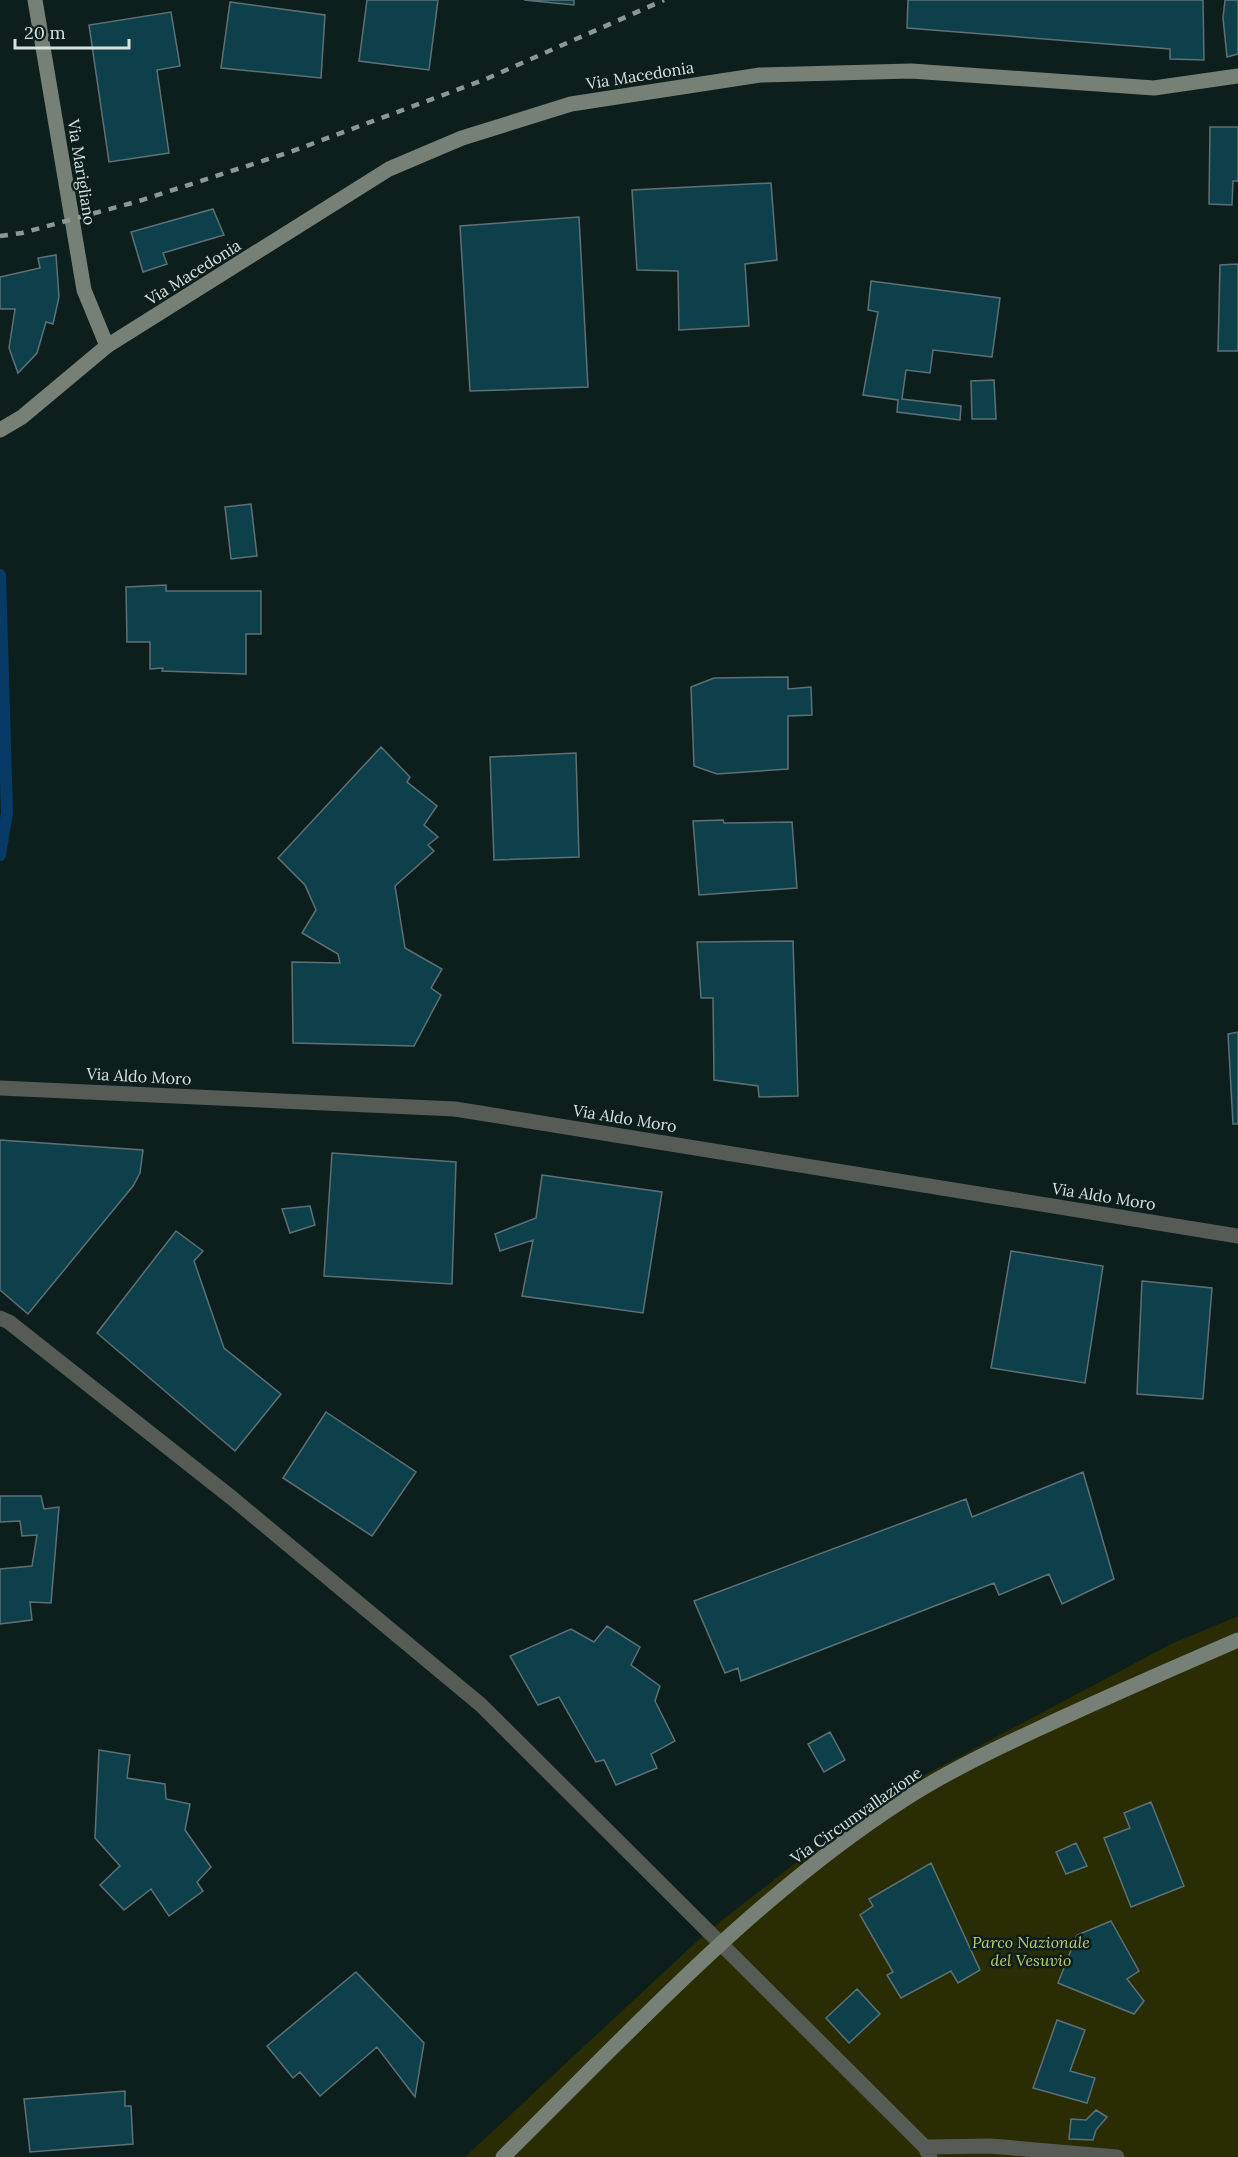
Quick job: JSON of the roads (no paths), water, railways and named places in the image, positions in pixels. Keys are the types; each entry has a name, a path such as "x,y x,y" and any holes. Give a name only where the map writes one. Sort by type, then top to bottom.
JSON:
{"street":[{"name":"Via Marigliano","path":"35,0 84,290 107,346"},
{"name":"Via Macedonia","path":"0,430 22,417 107,346 389,169 462,138 571,104 760,75 911,71 1154,88 1238,76"},
{"name":"Via Aldo Moro","path":"0,1088 455,1109 1238,1236"},
{"path":"0,1318 9,1322 232,1498 481,1705 927,2152 992,2146 1117,2157"},
{"name":"Via Circumvallazione","path":"503,2157 750,1917 824,1855 906,1799 987,1753 1082,1708 1238,1640"}],"waterway":[{"path":"0,575 7,813 0,855"}],"railway":[{"path":"0,236 22,233 139,201 290,152 486,79 664,0"}],"park label":[{"name":"Parco Nazionale del Vesuvio","path":"1031,1951"}]}
